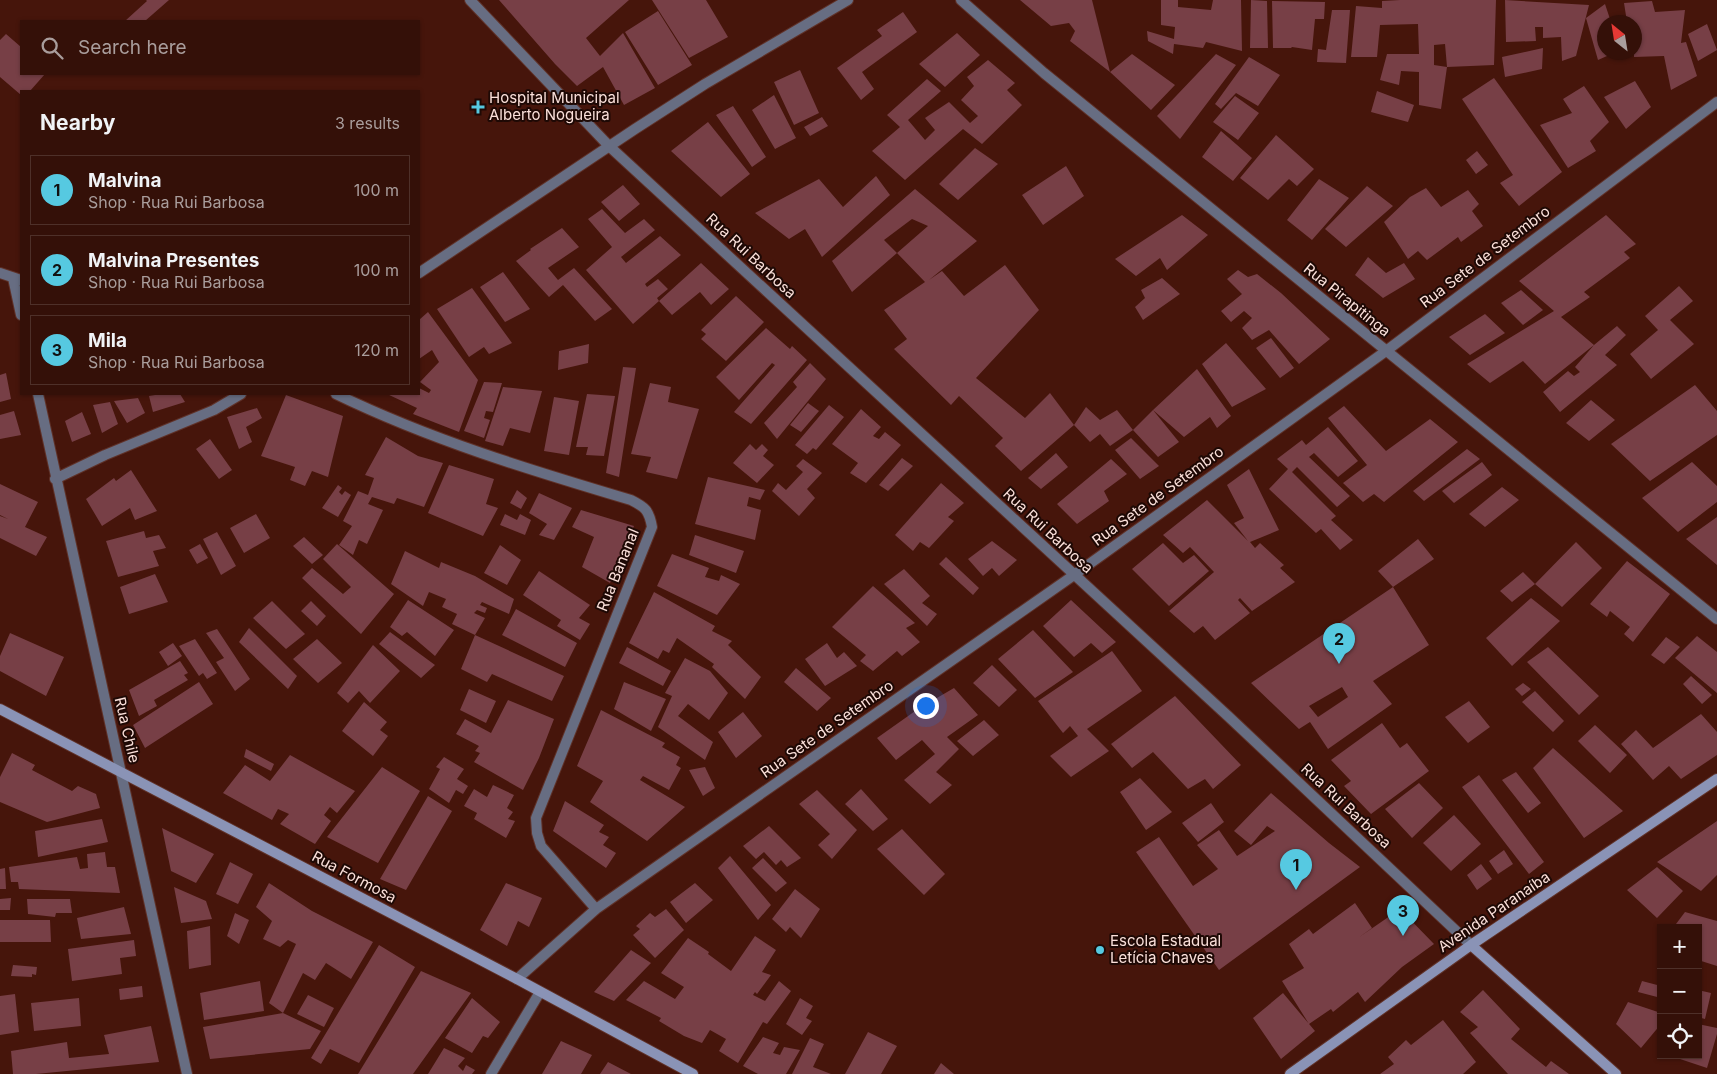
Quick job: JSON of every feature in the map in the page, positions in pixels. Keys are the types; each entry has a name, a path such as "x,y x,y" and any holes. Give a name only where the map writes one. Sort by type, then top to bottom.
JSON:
{"street":[{"name":"Rua Rui Barbosa","path":"470,0 609,146 1236,724 1471,945 1616,1074"},
{"path":"420,272 705,84 848,0"},
{"name":"Rua Pirapitinga","path":"961,0 1044,73 1717,619"},
{"name":"Rua Sete de Setembro","path":"517,979 596,909 1074,575 1386,351 1717,102"},
{"path":"0,273 17,279 20,307"},
{"name":"Rua Chile","path":"38,395 55,479 122,773 187,1074"},
{"path":"55,479 105,455 214,410 239,395"},
{"name":"Rua Bananal","path":"338,395 417,429 522,468 630,500 642,505 650,514 652,527 536,818 537,833 541,846 596,909"},
{"name":"Rua Formosa","path":"0,709 517,979 693,1074"},
{"name":"Avenida Paranaíba","path":"1290,1074 1471,945 1717,779"},
{"path":"492,1074 540,992"}],"building":[{"path":"169,0 146,20 126,20 147,1"},
{"path":"499,0 629,0 586,38 600,56 623,33 655,88 624,105 603,67 577,86 555,64"},
{"path":"652,0 706,0 728,37 689,58"},
{"path":"1020,0 1092,0 1110,72 1070,41 1075,31 1069,23 1051,26"},
{"path":"1161,0 1178,0 1178,7 1211,10 1213,0 1241,0 1242,51 1206,42 1203,48 1174,44 1173,54 1148,41 1147,31 1174,39 1175,27 1161,25"},
{"path":"1251,0 1267,1 1268,48 1250,48"},
{"path":"1496,0 1494,65 1447,67 1441,109 1419,105 1419,72 1401,71 1399,85 1380,80 1387,54 1419,54 1418,24 1380,25 1377,57 1351,57 1356,6 1382,8 1382,1","holes":["1445,44 1447,67 1434,65 1434,45"]},
{"path":"1505,0 1589,5 1576,56 1562,61 1561,37 1543,38 1543,27 1535,27 1536,41 1506,42"},
{"path":"1272,1 1325,2 1324,19 1315,19 1312,50 1292,47 1273,48"},
{"path":"1652,1 1655,12 1685,10 1681,43 1686,42 1697,76 1671,90 1664,56 1642,57 1642,15 1626,15 1624,3"},
{"path":"1605,4 1609,15 1597,15 1597,56 1586,18"},
{"path":"1332,10 1350,10 1346,63 1317,62 1318,49 1326,50"},
{"path":"658,11 692,65 658,85 625,32"},
{"path":"903,12 917,32 862,72 874,89 861,100 837,68 882,36 877,30"},
{"path":"1707,24 1717,50 1698,61 1688,34"},
{"path":"957,33 980,55 945,87 919,64"},
{"path":"6,34 20,46 20,75 44,75 31,90 20,90 20,94 0,77 0,40"},
{"path":"1543,48 1542,69 1505,77 1502,57"},
{"path":"1132,54 1175,85 1151,110 1110,72"},
{"path":"1216,54 1236,65 1180,139 1157,116"},
{"path":"1249,57 1280,75 1258,106 1236,93 1221,109 1215,104"},
{"path":"988,60 1015,83 1007,90 1022,105 982,144 963,129 905,180 872,151 900,127 887,115 927,79 941,91 908,120 925,140 935,130 925,118 949,102 970,123 978,116 961,100 974,86 967,77"},
{"path":"800,70 819,113 794,125 774,82"},
{"path":"1494,78 1562,172 1519,206 1500,183 1513,175 1462,99"},
{"path":"1635,81 1651,107 1626,129 1604,97"},
{"path":"1584,86 1609,122 1590,141 1596,151 1568,168 1540,125 1572,113 1563,99"},
{"path":"1377,91 1414,105 1408,122 1371,112"},
{"path":"774,95 796,138 775,149 752,110"},
{"path":"1235,96 1259,113 1238,140 1213,122"},
{"path":"733,106 766,157 752,167 716,115"},
{"path":"822,117 828,126 810,136 804,127"},
{"path":"708,122 750,174 721,197 671,151"},
{"path":"1221,131 1252,158 1233,181 1202,157"},
{"path":"1276,135 1314,169 1297,186 1289,179 1268,200 1240,178"},
{"path":"975,148 998,164 958,200 939,184"},
{"path":"1477,151 1488,165 1476,174 1466,160"},
{"path":"1066,166 1084,196 1043,225 1022,195"},
{"path":"876,176 890,195 822,257 805,229 789,239 755,213 819,179 843,207"},
{"path":"1319,179 1349,198 1312,240 1287,220"},
{"path":"623,185 640,204 619,221 601,202"},
{"path":"1367,186 1393,206 1346,247 1325,229"},
{"path":"1426,188 1441,207 1468,190 1479,204 1472,211 1483,226 1461,242 1458,237 1427,260 1418,251 1408,259 1384,222 1410,197"},
{"path":"915,189 977,241 929,280 942,271 964,296 1005,265 1039,310 976,378 1025,418 1050,393 1074,425 1021,471 995,446 1003,438 959,396 951,405 894,349 907,339 884,310 925,282 897,253 852,292 832,261","holes":["912,219 928,226 897,253 884,240"]},
{"path":"602,209 625,233 644,219 655,230 621,257 626,263 660,236 681,255 645,284 647,287 658,279 668,289 657,298 659,301 633,324 586,270 612,247 588,219"},
{"path":"1182,215 1208,235 1167,270 1160,258 1136,276 1115,259"},
{"path":"1606,215 1636,244 1624,252 1630,258 1584,292 1590,297 1561,317 1594,345 1545,384 1523,361 1490,383 1467,364 1554,311 1519,281"},
{"path":"562,228 579,247 548,268 558,280 574,268 612,309 595,321 563,285 549,297 516,261 530,249"},
{"path":"1368,257 1386,273 1404,263 1415,279 1383,298 1355,275"},
{"path":"701,263 729,289 711,305 700,292 672,315 659,301"},
{"path":"1238,270 1248,277 1257,274 1281,293 1330,339 1299,364 1269,330 1252,340 1242,328 1252,318 1244,311 1231,322 1221,311 1242,294 1227,279"},
{"path":"503,272 530,309 505,322 480,287"},
{"path":"1162,278 1180,294 1143,320 1135,307 1145,298 1141,290"},
{"path":"1679,286 1693,301 1670,320 1694,344 1651,379 1630,354 1658,330 1645,316"},
{"path":"472,288 512,343 489,354 484,347 469,357 437,309"},
{"path":"1521,290 1543,310 1523,325 1501,303"},
{"path":"736,296 764,322 726,361 701,339 706,334 701,330"},
{"path":"428,312 478,380 459,432 413,414 417,408 389,395 420,395 420,388 429,393 431,390 420,382 439,362 432,350 420,358 420,319"},
{"path":"1485,314 1505,333 1470,355 1449,337"},
{"path":"1617,326 1626,335 1605,355 1617,365 1560,412 1543,392 1568,371 1574,376 1580,372 1575,367 1594,345"},
{"path":"766,328 790,349 792,346 807,360 751,424 734,412 775,365 772,363 739,400 716,377"},
{"path":"1271,338 1294,368 1280,378 1256,348"},
{"path":"1226,343 1266,389 1232,407 1202,364"},
{"path":"589,344 588,363 558,370 559,351"},
{"path":"810,363 826,379 777,439 764,423 797,387 793,382"},
{"path":"623,367 636,368 619,477 606,473"},
{"path":"1197,369 1231,416 1217,428 1210,417 1184,437 1153,410"},
{"path":"6,373 11,399 0,402 0,375"},
{"path":"484,382 502,383 493,412 486,411 484,418 490,420 484,438 464,431"},
{"path":"650,383 671,387 668,402 699,409 677,479 646,472 651,457 631,454"},
{"path":"1695,385 1717,411 1717,435 1650,481 1611,444"},
{"path":"503,387 542,391 530,433 510,428 503,446 485,441"},
{"path":"587,394 615,396 604,456 586,455 588,447 576,447"},
{"path":"181,395 185,402 153,412 149,396"},
{"path":"286,395 343,416 328,477 312,471 305,486 290,480 295,467 261,456"},
{"path":"554,397 579,401 569,455 544,451"},
{"path":"138,398 145,413 127,423 114,401"},
{"path":"1591,400 1615,420 1589,441 1566,423"},
{"path":"110,402 118,424 102,433 93,405"},
{"path":"808,403 819,411 801,432 790,425"},
{"path":"829,405 844,417 816,450 813,448 807,454 795,445"},
{"path":"1344,406 1386,451 1430,419 1458,442 1384,502 1374,494 1363,502 1343,483 1367,465 1328,418"},
{"path":"1086,407 1100,420 1117,410 1133,430 1110,446 1100,434 1090,442 1074,425"},
{"path":"257,408 262,418 246,427 252,442 239,449 227,417"},
{"path":"861,409 881,427 873,436 879,439 885,432 901,445 866,483 850,473 858,463 832,444"},
{"path":"1153,410 1179,442 1158,457 1133,430"},
{"path":"14,411 21,435 0,439 0,415"},
{"path":"82,412 91,434 72,442 65,421"},
{"path":"1328,427 1358,461 1338,477 1314,453 1309,457 1350,496 1337,507 1297,467 1292,472 1336,516 1331,520 1353,540 1340,550 1321,529 1316,533 1269,489 1288,469 1277,459 1302,440 1306,445"},
{"path":"386,437 418,456 443,463 424,507 397,498 394,504 372,497 368,504 383,510 367,544 359,540 353,555 339,545 352,526 343,521 358,491 368,495 374,478 365,475"},
{"path":"1131,438 1159,466 1140,479 1115,450"},
{"path":"210,439 232,470 219,479 196,449"},
{"path":"750,444 756,450 762,444 768,450 763,456 774,465 757,483 733,463"},
{"path":"1467,449 1480,459 1424,501 1413,491"},
{"path":"1056,453 1068,467 1041,489 1028,478"},
{"path":"902,458 913,466 888,491 879,485"},
{"path":"803,459 822,473 807,489 815,498 799,516 772,491 778,483 786,490 803,472 796,466"},
{"path":"1111,459 1127,474 1104,491 1109,501 1077,524 1057,504"},
{"path":"1482,462 1492,475 1454,503 1442,491"},
{"path":"1692,462 1717,486 1717,502 1678,532 1642,498"},
{"path":"449,465 494,479 486,504 498,508 483,536 428,513"},
{"path":"1249,469 1279,530 1250,542 1255,548 1260,543 1284,565 1280,568 1295,582 1252,611 1240,598 1238,600 1250,613 1215,640 1203,626 1194,633 1169,611 1214,572 1190,547 1183,553 1163,535 1207,500 1248,541 1234,523 1244,518 1227,485"},
{"path":"131,470 157,511 135,520 130,508 102,526 86,499 114,478 116,481"},
{"path":"708,477 765,490 760,500 749,497 747,506 761,510 755,540 695,524"},
{"path":"941,483 964,503 948,517 954,521 929,548 920,542 913,551 895,535"},
{"path":"0,484 38,502 25,527 47,537 36,556 0,538 0,516 8,519 0,515"},
{"path":"338,485 342,488 339,492 342,495 345,491 351,495 338,517 322,508"},
{"path":"1502,487 1519,500 1485,527 1469,514"},
{"path":"517,490 527,498 521,509 510,503"},
{"path":"539,493 572,508 554,540 539,535 547,524 529,513"},
{"path":"581,510 634,526 610,583 582,567 594,537 572,527"},
{"path":"256,514 270,538 244,553 230,528"},
{"path":"505,514 517,520 520,514 531,520 525,535 500,525"},
{"path":"1717,517 1717,565 1686,539"},
{"path":"144,531 146,538 159,535 166,548 153,551 159,566 118,577 106,541"},
{"path":"217,532 236,566 221,575 203,539"},
{"path":"695,535 744,551 736,573 689,555"},
{"path":"304,537 323,555 312,564 293,546"},
{"path":"1418,539 1434,559 1393,587 1378,571"},
{"path":"992,541 1017,560 999,576 992,568 983,576 968,559"},
{"path":"1576,542 1602,568 1562,607 1535,584"},
{"path":"1163,543 1183,563 1194,555 1209,571 1169,606 1132,569"},
{"path":"200,544 208,558 197,564 189,550"},
{"path":"337,544 394,594 361,634 302,578 312,568 343,594 351,587 323,559"},
{"path":"500,545 521,560 507,585 484,573"},
{"path":"405,551 439,568 441,562 475,576 514,599 509,614 482,602 480,605 487,608 485,613 477,610 474,613 485,618 475,635 452,624 457,614 442,607 446,599 429,592 423,606 391,584"},
{"path":"672,554 709,568 705,577 719,581 721,575 740,584 717,615 657,586"},
{"path":"946,557 979,588 973,595 939,564"},
{"path":"1627,561 1670,594 1633,642 1624,634 1630,627 1610,611 1607,617 1590,604"},
{"path":"904,569 930,596 922,603 937,614 927,626 884,584"},
{"path":"539,571 590,605 579,618 590,624 580,640 557,626 561,620 523,595"},
{"path":"1523,572 1535,584 1512,602 1500,591"},
{"path":"155,574 168,602 129,614 120,587"},
{"path":"873,586 915,623 906,628 920,642 902,656 897,651 873,671 860,661 866,655 832,627"},
{"path":"1393,587 1429,645 1373,681 1392,704 1328,749 1310,722 1299,729 1251,683","holes":["1342,687 1348,697 1318,717 1309,706"]},
{"path":"654,592 715,626 712,631 732,641 728,645 761,677 745,699 712,667 714,664 677,638 669,653 663,650 658,659 629,643"},
{"path":"1531,598 1560,621 1512,666 1486,638"},
{"path":"408,600 454,630 435,656 407,632 402,636 390,627"},
{"path":"1071,600 1116,642 1102,653 1091,643 1074,657 1043,626"},
{"path":"272,601 305,634 286,649 253,618"},
{"path":"311,601 326,616 317,626 301,611"},
{"path":"516,609 577,643 565,667 502,635"},
{"path":"249,628 297,676 288,689 239,642"},
{"path":"217,629 250,679 235,691 216,662 224,658 206,633"},
{"path":"1033,630 1073,672 1035,698 998,659"},
{"path":"390,632 435,665 421,678 379,644"},
{"path":"10,633 64,657 46,696 0,671 0,656"},
{"path":"475,635 564,676 552,701 492,674 487,682 461,669"},
{"path":"1697,636 1717,652 1717,693 1675,658"},
{"path":"1666,637 1680,647 1664,664 1651,655"},
{"path":"195,639 217,673 207,679 203,673 199,676 179,646"},
{"path":"317,639 342,663 318,683 293,659"},
{"path":"173,643 182,656 168,666 159,652"},
{"path":"827,643 837,658 844,652 857,666 825,686 805,659"},
{"path":"373,645 400,671 370,703 359,691 348,703 337,693"},
{"path":"627,647 671,671 663,686 619,663"},
{"path":"1548,647 1599,696 1579,715 1527,662"},
{"path":"1112,651 1142,691 1087,729 1109,751 1071,777 1050,756 1078,736 1070,726 1063,733 1038,701"},
{"path":"685,658 710,671 728,693 709,720 688,704 678,716 713,742 705,760 658,727 672,696 665,693"},
{"path":"180,661 188,673 184,675 188,680 154,700 157,706 139,716 129,690"},
{"path":"992,665 1017,690 999,707 973,683"},
{"path":"796,668 831,698 817,711 784,682"},
{"path":"1691,676 1712,695 1702,704 1683,684"},
{"path":"199,682 213,704 145,748 133,725"},
{"path":"624,682 666,699 651,731 614,709"},
{"path":"1523,683 1531,689 1522,696 1515,689"},
{"path":"954,688 978,715 947,737 959,749 936,772 952,785 930,804 904,780 935,754 922,740 896,760 877,738 918,709"},
{"path":"469,689 496,701 486,723 460,710"},
{"path":"1535,691 1564,721 1553,732 1522,702"},
{"path":"1175,696 1241,765 1213,789 1205,779 1188,789 1153,752 1132,768 1111,744"},
{"path":"508,700 554,719 539,758 523,790 474,762 480,753 475,751 479,746 456,734 465,719 491,733"},
{"path":"1469,701 1490,727 1468,743 1445,717"},
{"path":"364,702 387,722 380,730 388,736 373,756 342,731"},
{"path":"601,710 665,743 662,747 680,757 676,765 681,768 669,790 643,776 640,780 685,807 647,841 590,802 603,781 577,766"},
{"path":"743,712 762,736 736,758 718,732"},
{"path":"1701,714 1717,732 1717,755 1681,779 1669,766 1653,780 1621,744 1636,730 1653,748"},
{"path":"984,720 999,735 973,756 957,741"},
{"path":"1382,723 1400,748 1407,743 1429,771 1371,814 1344,786 1351,781 1331,760"},
{"path":"1595,725 1627,755 1610,773 1578,741"},
{"path":"1553,748 1623,811 1584,838 1533,768"},
{"path":"246,749 274,764 271,771 244,757"},
{"path":"12,753 35,765 32,770 72,791 78,786 96,794 100,808 47,822 0,802 0,777"},
{"path":"290,755 355,791 337,813 330,807 324,815 331,821 315,844 280,824 289,814 278,809 272,820 223,793 245,765 270,781"},
{"path":"444,757 464,769 457,779 468,786 463,794 456,790 449,803 429,789 440,769 436,767"},
{"path":"382,767 420,791 378,863 327,837"},
{"path":"705,767 715,788 703,796 689,770"},
{"path":"1516,772 1541,803 1528,813 1502,780"},
{"path":"1479,775 1544,862 1529,874 1462,787"},
{"path":"1140,778 1172,812 1146,830 1120,792"},
{"path":"1419,783 1443,808 1412,838 1385,809"},
{"path":"493,785 514,795 507,808 513,812 508,819 515,821 506,838 474,819 477,813 464,806 474,789 487,797"},
{"path":"861,789 888,819 873,831 845,804"},
{"path":"817,790 857,830 832,859 818,845 830,834 799,804"},
{"path":"1271,793 1360,867 1219,970 1136,852 1159,837 1193,886 1218,869 1197,845 1219,830 1237,856 1275,831 1267,826 1251,845 1234,831"},
{"path":"428,796 452,811 406,890 380,879"},
{"path":"565,801 604,825 599,832 609,837 603,845 616,853 606,868 553,831"},
{"path":"1211,803 1224,822 1198,842 1182,823"},
{"path":"1454,815 1481,844 1451,871 1423,843"},
{"path":"102,819 108,842 38,857 35,831"},
{"path":"1717,821 1717,875 1701,891 1657,862"},
{"path":"769,826 801,858 787,867 781,860 776,865 764,852 756,859 743,846"},
{"path":"162,828 214,854 196,883 171,871"},
{"path":"902,829 945,874 924,895 877,849"},
{"path":"1504,850 1513,864 1498,874 1489,861"},
{"path":"105,852 107,867 115,867 120,893 19,889 18,882 11,882 9,867 77,857 80,869 88,868 87,854"},
{"path":"730,856 771,905 758,920 718,868"},
{"path":"763,858 787,883 776,892 752,868"},
{"path":"230,862 253,874 238,904 216,894"},
{"path":"1481,864 1492,879 1477,890 1467,875"},
{"path":"1657,867 1683,891 1657,918 1627,890"},
{"path":"5,868 6,889 0,889 0,869"},
{"path":"269,883 312,911 373,942 351,979 326,963 315,980 303,973 283,1013 269,1003 296,944 288,940 280,947 263,939 272,921 256,907"},
{"path":"506,883 542,898 529,927 518,921 507,946 480,930"},
{"path":"695,883 713,900 686,923 670,902"},
{"path":"174,887 206,901 212,919 181,923"},
{"path":"795,889 820,909 801,938 790,927 786,932 772,919"},
{"path":"11,898 10,910 0,910 0,899"},
{"path":"27,899 70,899 72,913 56,913 55,917 28,914"},
{"path":"1355,903 1372,928 1358,938 1400,909 1434,944 1402,967 1365,1002 1358,992 1333,1012 1331,1009 1309,1024 1282,981 1304,968 1289,944 1309,929 1313,934"},
{"path":"124,907 131,934 81,939 77,918"},
{"path":"666,909 684,930 655,958 633,935 640,929 636,926 650,913 655,917"},
{"path":"1685,912 1717,921 1717,966 1702,961 1702,924 1676,924"},
{"path":"235,913 249,920 239,944 227,936"},
{"path":"0,920 50,920 51,942 0,942"},
{"path":"210,926 211,965 189,969 187,931"},
{"path":"755,936 776,950 762,972 771,975 757,994 755,992 753,995 765,1001 779,981 791,991 767,1024 763,1022 738,1063 719,1051 726,1039 710,1030 702,1043 684,1036 659,1021 661,1018 626,1000 644,981 675,999 684,987 661,973 688,938 709,952 708,954 731,971"},
{"path":"134,940 136,956 120,958 122,974 72,981 68,949"},
{"path":"379,945 415,967 359,1063 330,1049 321,1064 311,1058"},
{"path":"631,950 651,963 614,1001 594,992"},
{"path":"13,965 37,967 36,975 32,974 32,977 11,976"},
{"path":"421,971 471,993 413,1074 358,1074"},
{"path":"260,981 264,1011 204,1020 200,993"},
{"path":"1642,981 1657,985 1657,997 1638,992"},
{"path":"142,986 143,997 120,1000 119,989"},
{"path":"1483,990 1520,1029 1511,1039 1546,1067 1551,1061 1569,1074 1508,1074 1470,1033 1478,1027 1460,1012"},
{"path":"1702,991 1711,993 1705,1019 1702,1018"},
{"path":"1283,993 1315,1031 1281,1059 1253,1018"},
{"path":"15,994 19,1032 0,1035 0,996"},
{"path":"308,995 334,1008 324,1027 297,1014"},
{"path":"79,998 81,1026 34,1031 31,1003"},
{"path":"472,998 500,1022 488,1038 483,1036 472,1053 445,1038"},
{"path":"800,998 813,1006 806,1018 812,1021 802,1035 786,1024"},
{"path":"1628,1002 1657,1012 1657,1029 1641,1048 1616,1024"},
{"path":"283,1013 321,1031 310,1049 210,1059 203,1027"},
{"path":"1443,1020 1476,1062 1463,1074 1380,1074 1394,1064 1388,1057 1406,1040 1411,1045"},
{"path":"1702,1025 1717,1028 1707,1068 1680,1059 1702,1059"},
{"path":"151,1026 159,1062 36,1074 13,1074 11,1051 67,1042 69,1058 109,1054 104,1035"},
{"path":"868,1032 897,1046 881,1074 845,1074"},
{"path":"763,1037 779,1043 773,1053 780,1055 784,1047 800,1050 786,1074 758,1074 743,1066"},
{"path":"810,1038 824,1044 813,1067 831,1074 792,1074"},
{"path":"561,1041 592,1055 581,1074 542,1074"},
{"path":"444,1048 465,1058 458,1066 463,1071 466,1065 475,1070 472,1074 428,1074"},
{"path":"608,1062 631,1074 600,1074"},
{"path":"941,1063 954,1074 934,1074"}],"place":[{"name":"Hospital Municipal Alberto Nogueira","path":"478,107"},
{"name":"Malvina Presentes","path":"1339,664"},
{"name":"Malvina","path":"1296,890"},
{"name":"Mila","path":"1403,936"},
{"name":"Escola Estadual Letícia Chaves","path":"1100,950"}]}
